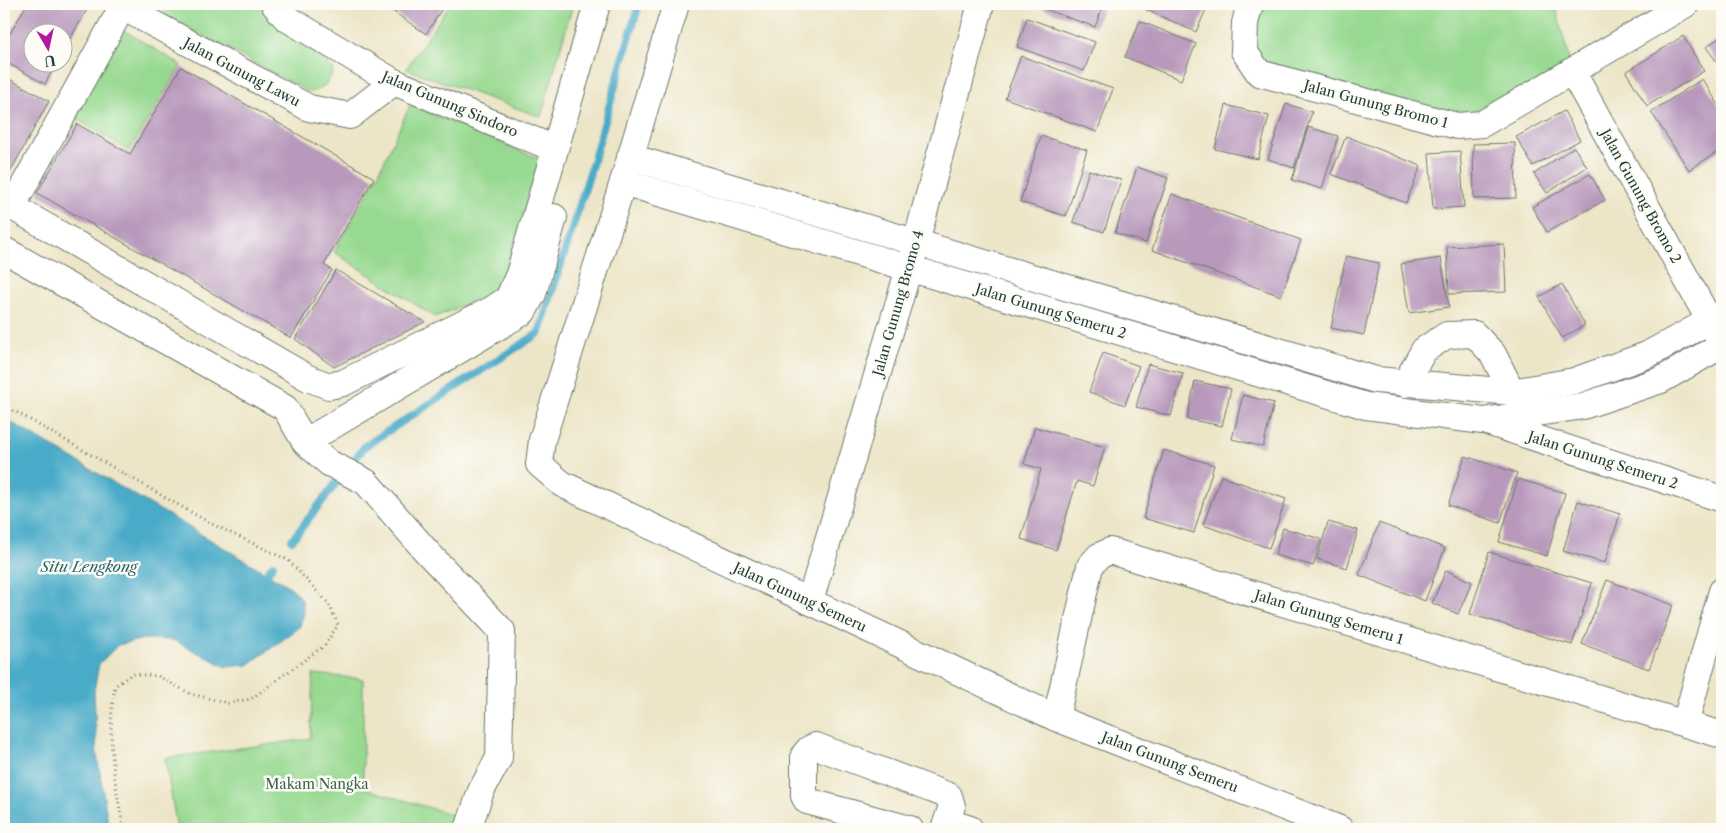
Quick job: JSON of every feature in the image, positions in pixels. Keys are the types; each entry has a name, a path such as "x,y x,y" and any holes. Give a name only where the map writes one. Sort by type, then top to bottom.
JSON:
{"street":[{"name":"Jalan Gunung Sindoro","path":"274,4 286,18 394,82 555,149"},
{"path":"121,5 8,204 308,378 330,386 352,379 491,310 508,299 519,274 596,4"},
{"path":"305,442 523,312 533,294 614,4"},
{"path":"623,182 676,4"},
{"name":"Jalan Gunung Bromo 4","path":"810,601 909,268 981,4"},
{"name":"Jalan Gunung Bromo 1","path":"1250,4 1245,23 1244,51 1259,73 1458,126 1482,124 1686,4"},
{"name":"Jalan Gunung Lawu","path":"121,5 309,108 350,116 394,82"},
{"name":"Jalan Gunung Bromo 2","path":"1572,71 1716,318"},
{"name":"Jalan Gunung Semeru 2","path":"630,157 1376,380 1438,387 1512,392 1574,381 1647,355 1716,318 1722,344 1661,380 1583,406 1483,421 1438,387"},
{"name":"Jalan Gunung Semeru 2","path":"623,182 1366,406 1483,421 1722,499"},
{"name":"Jalan Gunung Semeru","path":"623,182 542,440 540,464 562,484 1056,718 1340,829"},
{"path":"4,250 284,408 305,442 329,463 366,482 427,552 502,631 499,758 481,790 468,829"},
{"path":"1405,384 1424,350 1447,335 1474,334 1494,354 1512,392"},
{"name":"Jalan Gunung Semeru 1","path":"1056,718 1090,566 1099,556 1110,551 1722,735"},
{"path":"1684,724 1722,591"},
{"path":"910,829 807,801 804,796 804,755 808,749 816,746 949,796 954,827"}],"path":[{"path":"4,405 210,523 288,560 329,604 338,625 325,645 251,699 228,703 191,694 158,676 132,674 115,686 110,714 112,771 124,829"}],"green space":[{"path":"159,4 254,4 334,69 322,88 309,92 168,17"},
{"path":"450,4 573,4 541,117 406,69"},
{"path":"1251,4 1555,4 1572,71 1482,124 1259,73"},
{"path":"120,28 181,65 129,151 70,115"},
{"path":"410,105 540,159 499,292 435,317 334,252 376,179"},
{"name":"Makam Nangka","path":"313,674 363,679 363,788 454,815 452,829 177,829 165,758 310,739"}],"water":[{"name":"Situ Lengkong","path":"4,418 292,588 302,600 304,614 299,628 248,665 226,667 173,640 144,639 118,645 99,664 94,691 97,755 109,829 4,829"}],"building":[{"path":"4,4 12,4 4,19"},
{"path":"27,4 80,4 88,8 72,36 72,22 22,22 22,71 4,61 4,44"},
{"path":"382,4 445,4 426,34"},
{"path":"1030,4 1104,4 1095,27"},
{"path":"1142,4 1208,5 1196,32 1140,7"},
{"path":"1027,18 1095,42 1084,71 1017,47"},
{"path":"1140,21 1196,44 1181,80 1125,57"},
{"path":"1683,36 1704,71 1647,106 1626,72"},
{"path":"1722,36 1722,69 1706,47"},
{"path":"1021,56 1113,89 1097,132 1005,98"},
{"path":"181,67 374,178 324,265 332,270 291,338 37,193 77,124 130,154"},
{"path":"24,72 52,72 45,84"},
{"path":"4,76 49,101 8,176 4,173"},
{"path":"1702,79 1722,110 1722,149 1689,170 1651,112"},
{"path":"1286,104 1312,112 1294,168 1268,159"},
{"path":"1226,105 1269,116 1258,159 1215,149"},
{"path":"1564,111 1580,140 1533,166 1516,137"},
{"path":"1308,127 1338,136 1322,189 1292,180"},
{"path":"1041,136 1087,150 1066,216 1020,202"},
{"path":"1346,136 1421,166 1406,203 1331,174"},
{"path":"1515,143 1516,198 1474,199 1473,144"},
{"path":"1574,147 1587,167 1547,193 1534,174"},
{"path":"1460,151 1464,207 1433,209 1429,153"},
{"path":"1137,167 1168,178 1146,243 1115,233"},
{"path":"1089,170 1121,180 1104,232 1073,222"},
{"path":"1590,174 1605,200 1547,232 1532,207"},
{"path":"1172,194 1301,240 1281,296 1152,250"},
{"path":"1504,244 1506,292 1449,294 1447,247"},
{"path":"1346,256 1379,263 1364,335 1331,328"},
{"path":"1441,258 1449,307 1409,313 1401,264"},
{"path":"336,270 425,322 334,367 295,339"},
{"path":"1562,284 1585,325 1562,338 1539,297"},
{"path":"1103,353 1139,366 1125,405 1089,392"},
{"path":"1148,364 1183,373 1171,416 1136,407"},
{"path":"1195,381 1231,389 1222,426 1187,419"},
{"path":"1243,395 1274,403 1263,447 1232,439"},
{"path":"1035,427 1105,447 1093,486 1077,481 1056,550 1021,539 1041,469 1024,464"},
{"path":"1164,450 1214,465 1194,533 1143,518"},
{"path":"1465,456 1517,473 1500,523 1448,505"},
{"path":"1221,476 1286,499 1269,548 1203,525"},
{"path":"1518,479 1565,493 1547,556 1499,542"},
{"path":"1578,501 1620,514 1605,563 1563,551"},
{"path":"1328,522 1358,530 1347,568 1317,559"},
{"path":"1379,523 1445,548 1425,601 1359,575"},
{"path":"1283,528 1321,539 1313,566 1275,555"},
{"path":"1489,552 1592,583 1572,645 1470,614"},
{"path":"1446,570 1472,582 1458,614 1432,603"},
{"path":"1607,580 1673,605 1649,669 1582,644"}],"waterway":[{"path":"292,540 365,446 539,333 588,179 639,4"},
{"path":"267,573 273,565"}]}
